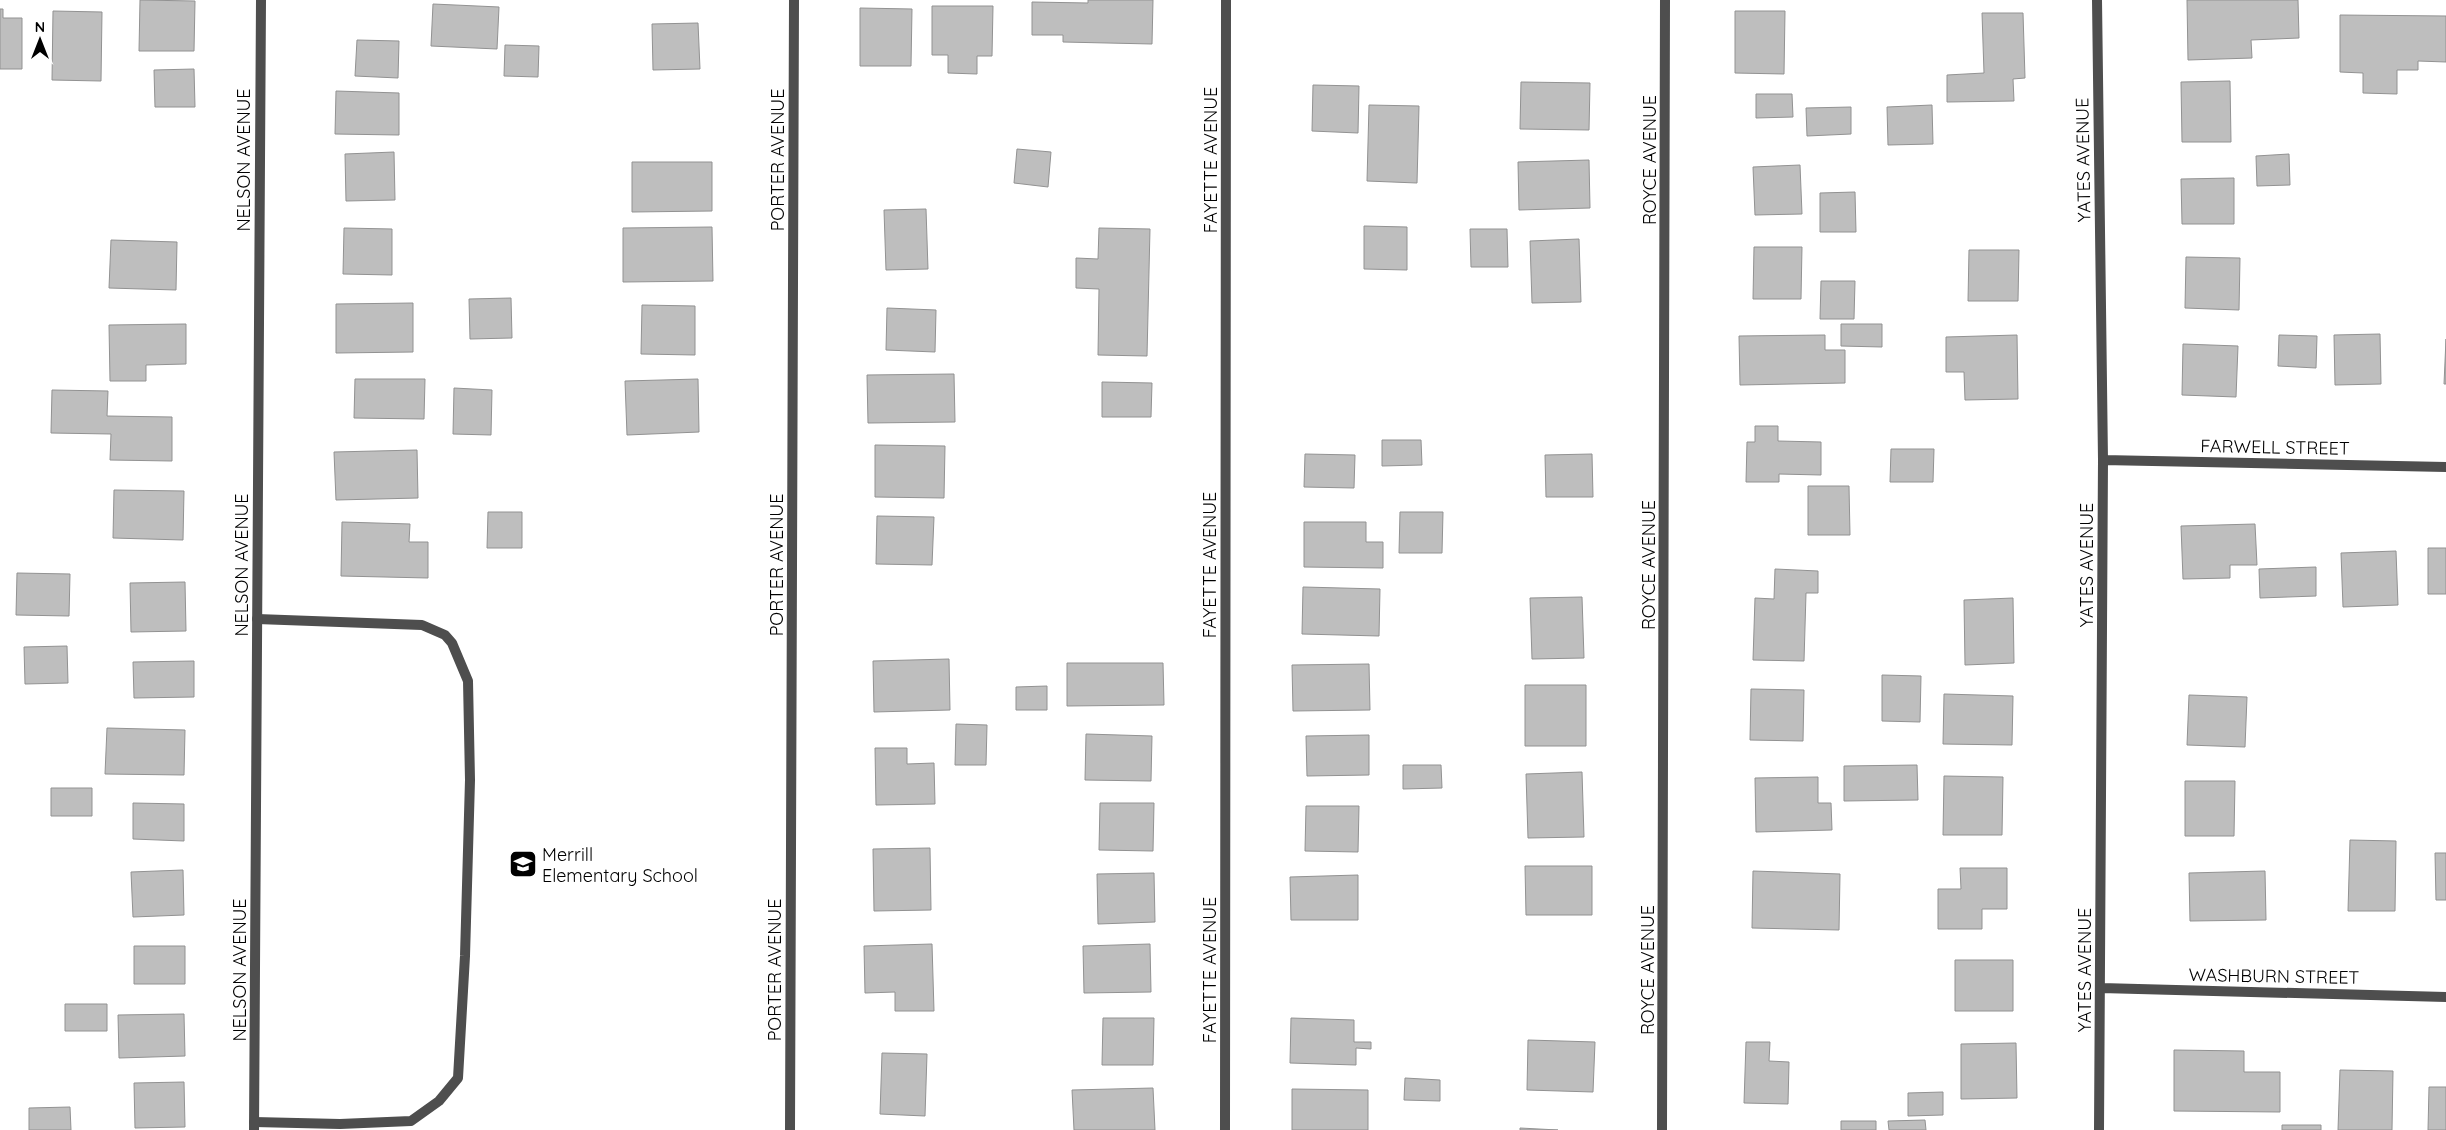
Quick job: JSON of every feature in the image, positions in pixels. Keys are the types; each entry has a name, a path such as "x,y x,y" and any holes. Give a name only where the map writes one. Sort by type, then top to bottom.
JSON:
{"street":[{"name":"NELSON AVENUE","path":"254,1126 261,0"},
{"name":"PORTER AVENUE","path":"790,1130 794,0"},
{"name":"FAYETTE AVENUE","path":"1225,1130 1226,0"},
{"name":"ROYCE AVENUE","path":"1662,1130 1665,0"},
{"name":"YATES AVENUE","path":"2098,0 2103,460 2099,1130"},
{"name":"FARWELL STREET","path":"2103,460 2446,467"},
{"path":"254,1126 411,1121 439,1102 458,1078 465,956 470,780 468,681 452,643 445,635 422,625 257,619"},
{"name":"WASHBURN STREET","path":"2101,988 2446,997"}],"building":[{"path":"140,0 195,1 194,51 139,51"},
{"path":"1088,0 1153,0 1152,44 1063,42 1063,35 1032,35 1032,2 1088,3"},
{"path":"2187,0 2298,0 2299,38 2251,40 2252,58 2188,60"},
{"path":"433,4 499,7 497,49 431,46"},
{"path":"932,6 993,6 992,56 977,56 977,74 948,73 948,55 932,55"},
{"path":"860,8 912,9 911,66 860,66"},
{"path":"0,9 3,9 3,18 22,18 22,69 0,69"},
{"path":"53,11 102,12 101,81 52,80"},
{"path":"1735,11 1785,11 1784,74 1735,73"},
{"path":"1982,13 2023,13 2025,78 2013,79 2014,101 1947,102 1947,75 1984,73"},
{"path":"2340,15 2446,16 2446,62 2418,61 2418,70 2397,70 2397,94 2363,93 2363,73 2340,72"},
{"path":"698,23 700,69 653,70 652,24"},
{"path":"357,40 399,41 398,78 355,76"},
{"path":"505,45 539,46 538,77 504,76"},
{"path":"194,69 195,107 155,107 154,70"},
{"path":"2230,81 2231,142 2182,142 2181,82"},
{"path":"1521,82 1590,83 1589,130 1520,129"},
{"path":"1313,85 1359,86 1358,133 1312,131"},
{"path":"336,91 399,93 399,135 335,134"},
{"path":"1756,94 1792,94 1793,117 1756,118"},
{"path":"1369,105 1419,106 1417,183 1367,181"},
{"path":"1932,105 1933,144 1888,145 1887,107"},
{"path":"1851,107 1851,134 1807,136 1806,108"},
{"path":"1017,149 1051,152 1048,187 1014,183"},
{"path":"394,152 395,200 346,201 345,154"},
{"path":"2289,154 2290,185 2257,186 2256,156"},
{"path":"1589,160 1590,208 1519,210 1518,162"},
{"path":"632,162 712,162 712,211 632,212"},
{"path":"1800,165 1802,214 1755,215 1753,167"},
{"path":"2234,178 2234,224 2182,224 2181,179"},
{"path":"1855,192 1856,232 1820,232 1820,193"},
{"path":"926,209 928,269 886,270 884,210"},
{"path":"1364,226 1407,227 1407,270 1364,269"},
{"path":"712,227 713,281 623,282 623,228"},
{"path":"344,228 392,229 392,275 343,274"},
{"path":"1099,228 1150,229 1147,356 1098,355 1099,289 1076,288 1076,258 1098,259"},
{"path":"1470,229 1507,229 1508,267 1471,267"},
{"path":"1579,239 1581,302 1532,303 1530,241"},
{"path":"111,240 177,242 176,290 109,288"},
{"path":"1754,247 1802,247 1801,299 1753,299"},
{"path":"1969,250 2019,250 2018,301 1968,301"},
{"path":"2186,257 2240,258 2239,310 2185,308"},
{"path":"1821,281 1855,281 1854,319 1820,319"},
{"path":"511,298 512,338 470,339 469,299"},
{"path":"413,303 413,352 336,353 336,304"},
{"path":"642,305 695,306 695,355 641,354"},
{"path":"887,308 936,310 935,352 886,350"},
{"path":"186,324 186,364 146,365 146,381 110,381 109,325"},
{"path":"1841,324 1882,324 1882,347 1841,346"},
{"path":"2380,334 2381,384 2335,385 2334,335"},
{"path":"1825,335 1825,350 1845,350 1845,383 1740,385 1739,336"},
{"path":"2017,335 2018,399 1965,400 1964,372 1946,372 1946,337"},
{"path":"2279,335 2317,336 2316,368 2278,366"},
{"path":"2446,339 2446,384 2444,384"},
{"path":"2183,344 2238,346 2236,397 2182,395"},
{"path":"954,374 955,422 868,423 867,375"},
{"path":"355,379 425,379 424,419 354,418"},
{"path":"698,379 699,432 627,435 625,381"},
{"path":"1102,382 1152,383 1151,417 1102,417"},
{"path":"454,388 492,390 491,435 453,434"},
{"path":"52,390 108,391 107,416 172,417 172,461 110,460 111,434 51,433"},
{"path":"1755,426 1778,426 1778,441 1821,442 1821,475 1779,474 1779,482 1746,482 1747,442 1755,442"},
{"path":"1382,440 1421,440 1422,465 1382,466"},
{"path":"875,445 945,446 944,498 875,497"},
{"path":"1891,449 1934,449 1933,482 1890,482"},
{"path":"417,450 418,498 336,500 334,452"},
{"path":"1305,454 1355,455 1354,488 1304,487"},
{"path":"1592,454 1593,497 1546,497 1545,455"},
{"path":"1808,486 1849,486 1850,535 1808,535"},
{"path":"114,490 184,491 183,540 113,538"},
{"path":"488,512 522,512 522,548 487,548"},
{"path":"1400,512 1443,512 1442,553 1399,553"},
{"path":"877,516 934,517 932,565 876,564"},
{"path":"342,522 410,524 409,542 428,542 428,578 341,576"},
{"path":"1304,522 1366,522 1366,542 1383,542 1383,568 1304,567"},
{"path":"2255,524 2257,565 2230,565 2230,578 2183,579 2181,526"},
{"path":"2428,548 2446,548 2446,594 2428,594"},
{"path":"2396,551 2398,605 2343,607 2341,553"},
{"path":"2316,567 2316,596 2260,598 2259,569"},
{"path":"1775,569 1818,571 1818,593 1806,593 1804,661 1753,660 1755,598 1774,599"},
{"path":"17,573 70,574 69,616 16,615"},
{"path":"185,582 186,631 131,632 130,583"},
{"path":"1303,587 1380,589 1379,636 1302,634"},
{"path":"1582,597 1584,658 1532,659 1530,598"},
{"path":"2013,598 2014,663 1965,665 1964,600"},
{"path":"67,646 68,683 25,684 24,647"},
{"path":"949,659 950,710 874,712 873,661"},
{"path":"194,661 194,697 134,698 133,662"},
{"path":"1067,663 1163,663 1164,705 1067,706"},
{"path":"1369,664 1370,710 1293,711 1292,665"},
{"path":"1882,675 1921,676 1920,722 1882,721"},
{"path":"1525,685 1586,685 1586,746 1525,746"},
{"path":"1047,686 1047,710 1016,710 1016,687"},
{"path":"1751,689 1804,690 1803,741 1750,740"},
{"path":"1944,694 2013,696 2012,745 1943,744"},
{"path":"2189,695 2247,697 2245,747 2187,745"},
{"path":"956,724 987,725 986,765 955,765"},
{"path":"107,728 185,730 184,775 105,774"},
{"path":"1086,734 1152,736 1151,781 1085,780"},
{"path":"1369,735 1369,775 1307,776 1306,736"},
{"path":"875,748 907,748 907,764 934,763 935,804 876,805"},
{"path":"1403,765 1441,765 1442,788 1403,789"},
{"path":"1917,765 1918,800 1844,801 1844,766"},
{"path":"1582,772 1584,837 1528,838 1526,774"},
{"path":"1944,776 2003,777 2002,835 1943,835"},
{"path":"1818,777 1818,803 1831,803 1832,830 1756,832 1755,778"},
{"path":"2185,781 2235,781 2234,836 2185,836"},
{"path":"51,788 92,788 92,816 51,816"},
{"path":"133,803 184,804 184,841 133,839"},
{"path":"1100,803 1154,803 1153,851 1099,850"},
{"path":"1306,806 1359,806 1358,852 1305,851"},
{"path":"2350,840 2396,841 2395,911 2348,911"},
{"path":"930,848 931,910 874,911 873,849"},
{"path":"2435,853 2446,853 2446,900 2436,900"},
{"path":"1525,866 1592,866 1592,915 1526,915"},
{"path":"1960,868 2007,868 2007,909 1982,909 1982,929 1938,929 1938,889 1961,889"},
{"path":"183,870 184,915 133,917 131,872"},
{"path":"1753,871 1840,874 1839,930 1752,928"},
{"path":"2265,871 2266,920 2190,921 2189,873"},
{"path":"1154,873 1155,922 1098,924 1097,874"},
{"path":"1358,875 1358,920 1291,920 1290,877"},
{"path":"932,944 934,1011 895,1011 895,992 865,993 864,946"},
{"path":"1150,944 1151,992 1084,993 1083,946"},
{"path":"134,946 185,946 185,984 134,984"},
{"path":"1955,960 2013,960 2013,1011 1955,1011"},
{"path":"65,1004 107,1004 107,1031 65,1031"},
{"path":"184,1014 185,1056 119,1058 118,1015"},
{"path":"1103,1018 1154,1018 1153,1065 1102,1065"},
{"path":"1291,1018 1354,1020 1354,1042 1371,1042 1371,1049 1356,1048 1356,1065 1290,1063"},
{"path":"1528,1040 1595,1042 1593,1092 1527,1090"},
{"path":"1746,1042 1770,1042 1769,1061 1789,1062 1788,1104 1744,1103"},
{"path":"2016,1043 2017,1098 1961,1099 1961,1044"},
{"path":"2174,1050 2244,1051 2244,1072 2280,1072 2280,1112 2174,1111"},
{"path":"882,1053 927,1054 925,1116 880,1114"},
{"path":"2340,1070 2393,1071 2392,1130 2338,1130"},
{"path":"1405,1078 1440,1080 1440,1101 1404,1100"},
{"path":"184,1082 185,1127 135,1128 134,1083"},
{"path":"2429,1087 2446,1087 2446,1130 2428,1130"},
{"path":"1153,1088 1155,1130 1074,1130 1072,1090"},
{"path":"1292,1089 1368,1090 1368,1130 1292,1130"},
{"path":"1943,1092 1943,1115 1908,1116 1908,1093"},
{"path":"70,1107 71,1130 29,1130 29,1108"},
{"path":"1925,1120 1926,1130 1889,1130 1888,1121"},
{"path":"1841,1121 1876,1121 1876,1130 1841,1130"},
{"path":"2282,1125 2321,1125 2321,1130 2282,1130"},
{"path":"1520,1128 1558,1130 1520,1130"}],"place":[{"name":"Merrill Elementary School","path":"523,864"}]}
